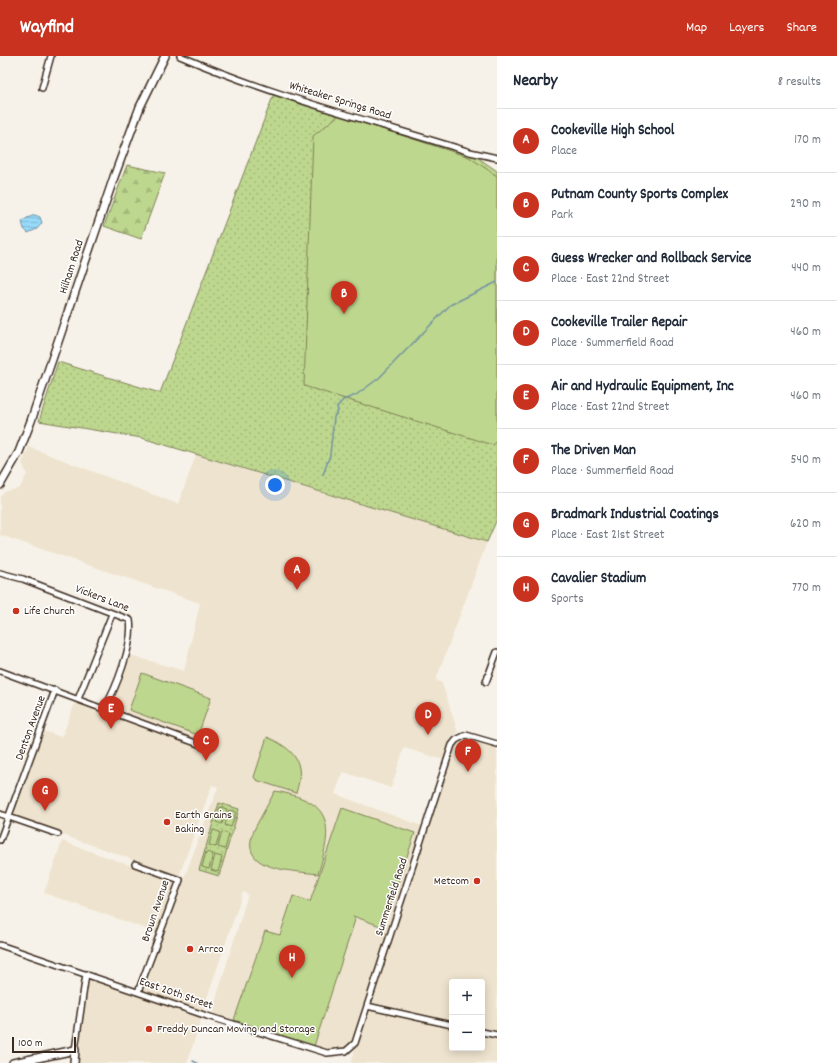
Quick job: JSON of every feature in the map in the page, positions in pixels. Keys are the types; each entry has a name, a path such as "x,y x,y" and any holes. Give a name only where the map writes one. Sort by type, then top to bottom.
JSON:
{"main road":[{"name":"Hilham Road","path":"0,485 19,452 31,421 114,177 140,107 165,56"},
{"path":"13,1063 75,1050 74,1063"}],"street":[{"path":"42,88 51,56"},
{"name":"Whiteaker Springs Road","path":"180,56 205,67 275,91 463,149 497,158"},
{"name":"Vickers Lane","path":"0,573 23,579 130,620 131,640 110,699 104,709"},
{"path":"78,699 112,614"},
{"path":"486,682 496,661 497,652"},
{"path":"0,671 204,746"},
{"name":"Denton Avenue","path":"0,840 55,690"},
{"name":"Summerfield Road","path":"346,1052 355,1042 452,746 456,740 466,735 497,744"},
{"path":"0,814 58,834"},
{"name":"Brown Avenue","path":"135,864 180,880 138,992"},
{"name":"East 20th Street","path":"0,945 327,1054 346,1052"},
{"path":"75,1050 86,974"},
{"path":"367,1006 449,1024"},
{"path":"485,1033 497,1035"}],"shaded area":[{"path":"29,447 178,504 196,455 487,542 436,680 442,683 458,733 451,739 444,760 404,748 391,788 343,772 335,794 422,826 354,1039 345,1049 326,1051 216,1016 213,1009 248,894 243,892 203,1010 200,1011 142,991 218,787 212,785 179,876 12,817 43,731 62,737 76,700 205,749 207,743 111,709 130,655 184,671 200,603 0,535 0,498 4,492 20,488 27,474 22,463"},
{"path":"470,737 497,745 497,1031 485,1029 485,979 449,979 449,1020 374,1003 372,999 452,749 458,742"},
{"path":"62,841 171,880 175,887 158,933 44,893"},
{"path":"90,979 202,1017 187,1063 76,1063 86,985"},
{"path":"372,1011 449,1027 449,1051 485,1051 485,1036 497,1039 497,1063 351,1063 365,1016"}],"green space":[{"path":"275,91 470,152 497,171 497,519 487,542 142,438 39,421 58,362 160,393"},
{"path":"339,115 469,157 497,176 497,441 493,445 304,386 313,136"},
{"path":"127,165 165,173 141,239 104,226"},
{"path":"142,673 211,698 198,735 129,710"},
{"path":"267,737 284,746 295,758 299,773 299,782 296,793 256,780 254,777"},
{"path":"275,791 294,795 308,801 318,808 324,818 326,841 318,874 280,869 268,865 258,860 252,852 251,841 256,826"},
{"path":"219,803 239,809 219,876 199,870"},
{"path":"220,807 227,809 222,824 216,822"},
{"path":"342,808 415,833 383,927 353,916 355,920 314,1046 234,1020 265,931 280,935 293,896 310,902"},
{"path":"229,810 236,812 231,827 225,825"},
{"path":"213,830 220,832 216,847 209,845"},
{"path":"222,832 229,834 225,849 218,847"},
{"path":"206,852 213,854 209,869 202,867"},
{"path":"215,855 222,857 218,872 211,870"}],"water":[{"path":"35,215 40,217 42,223 37,229 28,233 24,229 22,222"}],"waterway":[{"path":"323,475 330,455 334,417 338,411 337,407 343,400 356,395 379,378 450,305 497,282"},
{"path":"193,1061 197,1063"}],"place":[{"name":"Putnam County Sports Complex","path":"344,314"},
{"name":"Cookeville High School","path":"297,590"},
{"name":"Life Church","path":"16,611"},
{"name":"Air and Hydraulic Equipment, Inc","path":"111,729"},
{"name":"Cookeville Trailer Repair","path":"428,735"},
{"name":"Guess Wrecker and Rollback Service","path":"206,761"},
{"name":"The Driven Man","path":"468,772"},
{"name":"Bradmark Industrial Coatings","path":"45,811"},
{"name":"Earth Grains Baking","path":"167,822"},
{"name":"Metcom","path":"477,881"},
{"name":"Arrco","path":"190,949"},
{"name":"Cavalier Stadium","path":"292,978"},
{"name":"Freddy Duncan Moving and Storage","path":"149,1029"}]}
